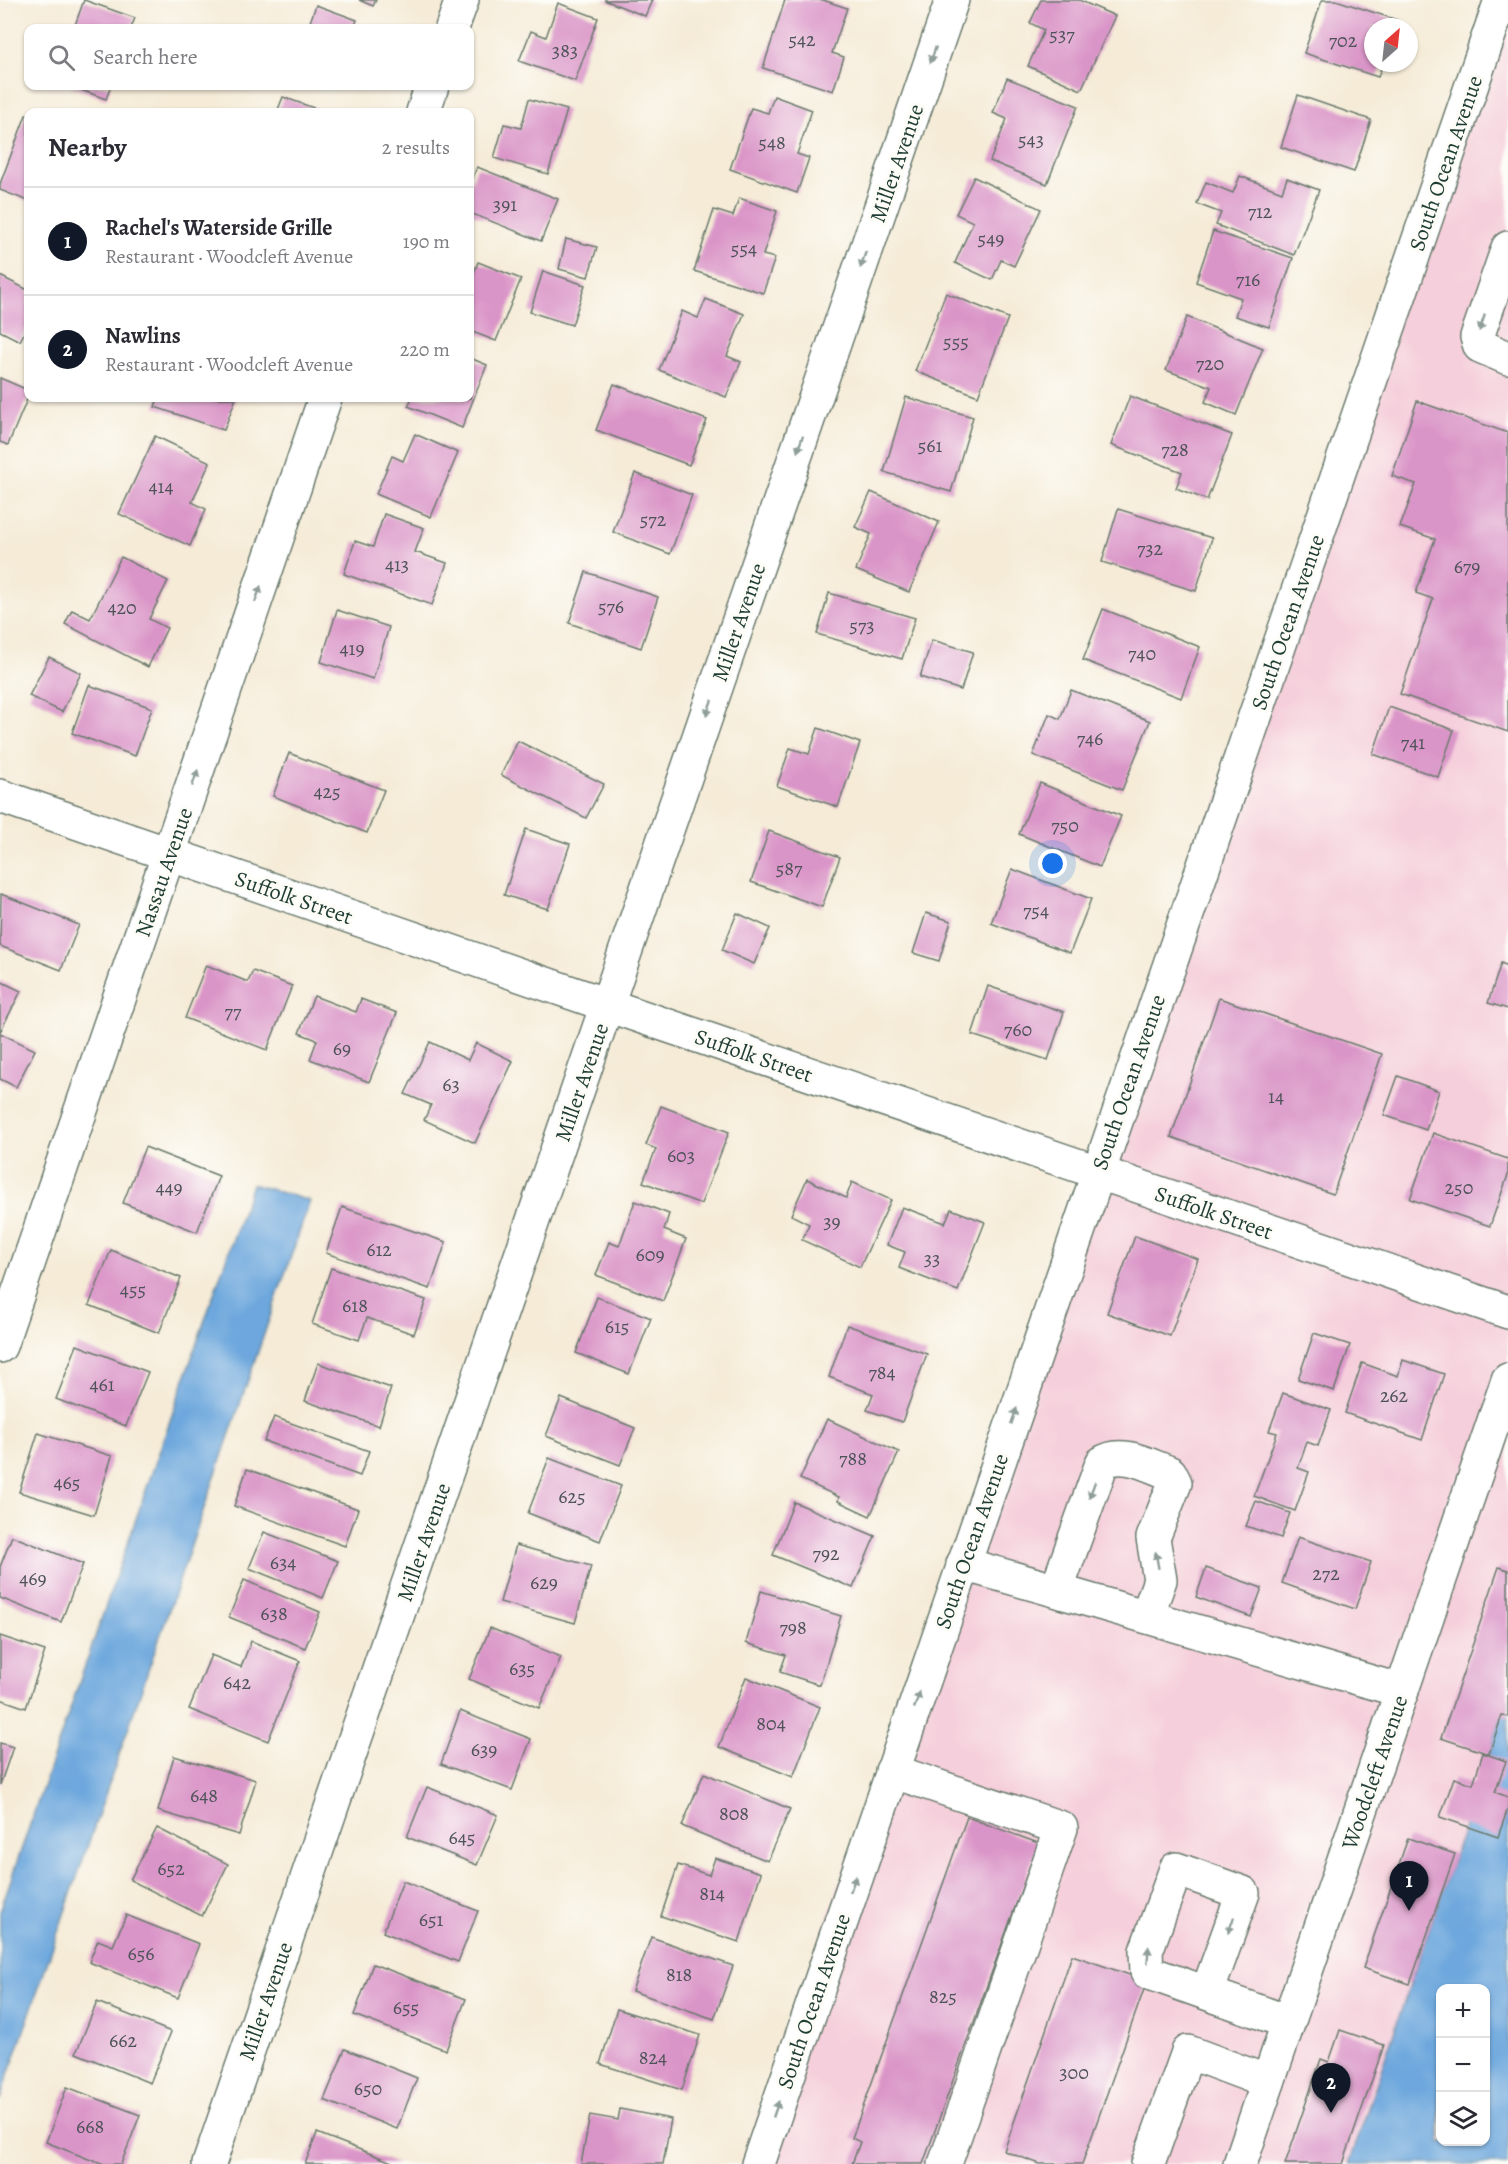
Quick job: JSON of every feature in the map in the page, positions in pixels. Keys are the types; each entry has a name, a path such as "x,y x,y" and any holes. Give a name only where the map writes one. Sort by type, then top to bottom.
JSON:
{"street":[{"path":"453,24 462,0"},
{"name":"Miller Avenue","path":"209,2164 952,0"},
{"name":"South Ocean Avenue","path":"758,2164 1501,0"},
{"path":"424,108 431,90"},
{"path":"1508,248 1477,337 1480,346 1508,358"},
{"name":"Nassau Avenue","path":"0,1346 324,402"},
{"name":"Suffolk Street","path":"0,795 1508,1312"},
{"name":"Woodcleft Avenue","path":"1240,2164 1508,1380"},
{"path":"1065,1593 1059,1583 1102,1463 1109,1458 1123,1456 1170,1473 1175,1483 1153,1538 1160,1580 1147,1616"},
{"path":"963,1563 1402,1691"},
{"path":"892,1771 1061,1828 945,2164"},
{"path":"1207,1993 1288,2022"},
{"path":"1148,2164 1188,2052 1268,2082"}],"shaded area":[{"path":"1497,0 1508,0 1508,1698 1349,2164 741,2164"}],"water":[{"path":"252,1184 310,1201 0,2100 0,1911"},
{"path":"1508,1698 1508,2164 1349,2164"}],"building":[{"path":"84,0 135,18 133,24 75,24"},
{"path":"359,0 376,0 373,6"},
{"path":"604,0 652,0 645,16"},
{"path":"785,0 823,0 847,8 832,53 844,57 833,91 763,68"},
{"path":"1041,0 1079,0 1115,16 1081,90 1028,66 1044,30 1030,23"},
{"path":"1322,0 1336,0 1391,18 1364,18 1364,72 1380,72 1378,77 1304,53"},
{"path":"558,3 598,18 575,81 519,61 531,31 546,37"},
{"path":"316,5 357,20 356,24 309,24"},
{"path":"1007,78 1078,106 1047,184 990,161 1007,119 993,113"},
{"path":"81,90 109,90 106,99"},
{"path":"1298,95 1371,120 1354,172 1281,147"},
{"path":"774,96 812,110 797,154 809,158 797,193 730,169 751,108 768,113"},
{"path":"283,97 314,108 279,108"},
{"path":"529,99 567,110 548,174 494,158 504,124 521,128"},
{"path":"24,120 24,199 0,190 0,184"},
{"path":"477,167 558,199 541,241 474,215 474,175"},
{"path":"1240,176 1282,192 1287,178 1319,190 1294,255 1216,225 1221,213 1197,204 1206,182 1233,193"},
{"path":"974,177 1041,209 1014,266 1001,260 992,280 955,263 973,222 956,214"},
{"path":"739,198 777,211 763,255 775,258 763,293 694,271 714,210 733,216"},
{"path":"1213,231 1293,258 1269,327 1235,316 1241,298 1196,282"},
{"path":"566,239 597,247 588,277 559,269"},
{"path":"478,262 521,279 496,341 474,333 474,272"},
{"path":"543,271 585,285 572,325 530,312"},
{"path":"0,276 24,288 24,333 20,341 0,331"},
{"path":"946,293 1008,318 978,396 915,371"},
{"path":"706,299 744,314 727,356 741,362 726,397 659,370 682,311 698,318"},
{"path":"1187,317 1263,348 1236,415 1205,402 1211,387 1166,370"},
{"path":"474,360 487,365 474,398"},
{"path":"0,378 24,388 24,402 26,402 8,445 0,442"},
{"path":"614,384 707,420 689,465 596,430"},
{"path":"1130,396 1232,435 1207,500 1176,488 1182,472 1111,445"},
{"path":"906,397 973,417 951,492 884,472"},
{"path":"1417,401 1508,433 1508,732 1400,694 1433,599 1416,593 1435,539 1400,527 1416,484 1392,476"},
{"path":"157,402 234,402 224,430 155,407"},
{"path":"410,402 472,402 462,428 408,406"},
{"path":"415,434 458,453 431,517 376,494 392,456 403,461"},
{"path":"155,436 210,462 192,502 206,509 190,546 119,514"},
{"path":"635,473 692,495 670,554 613,532"},
{"path":"871,492 939,522 909,592 856,570 871,534 855,527"},
{"path":"1118,509 1212,538 1196,591 1102,562"},
{"path":"384,514 424,528 415,552 447,563 432,605 344,574 355,541 373,547"},
{"path":"121,557 168,581 149,619 167,628 148,667 65,624 72,610 90,619"},
{"path":"586,572 658,597 641,648 569,623"},
{"path":"829,593 915,618 902,659 817,634"},
{"path":"1103,609 1200,647 1181,698 1083,660"},
{"path":"337,610 389,627 373,679 321,662"},
{"path":"932,640 973,652 961,690 920,677"},
{"path":"49,657 81,673 62,712 29,696"},
{"path":"89,685 152,708 135,756 72,733"},
{"path":"1071,690 1150,721 1122,790 1033,755 1049,714 1060,719"},
{"path":"1389,707 1454,730 1438,777 1373,754"},
{"path":"818,728 860,743 838,807 777,786 790,748 809,754"},
{"path":"518,741 604,784 586,818 501,775"},
{"path":"289,753 384,790 367,833 273,796"},
{"path":"1040,783 1121,816 1100,867 1019,834"},
{"path":"526,829 570,844 548,909 504,895"},
{"path":"769,831 840,857 822,907 751,882"},
{"path":"1012,869 1091,899 1070,953 991,923"},
{"path":"1,894 79,925 61,970 0,946"},
{"path":"737,913 770,928 754,964 722,950"},
{"path":"926,913 951,921 939,961 913,953"},
{"path":"1501,963 1508,966 1508,1009 1488,1003"},
{"path":"206,965 248,982 253,971 292,986 267,1050 185,1018"},
{"path":"0,981 21,991 0,1032"},
{"path":"988,986 1064,1012 1048,1060 972,1035"},
{"path":"314,996 356,1012 361,999 397,1013 369,1082 310,1059 317,1040 299,1033"},
{"path":"1219,998 1382,1054 1333,1194 1171,1137"},
{"path":"0,1033 35,1050 16,1087 0,1079"},
{"path":"430,1042 468,1060 476,1043 513,1061 475,1143 424,1120 431,1105 405,1094"},
{"path":"1398,1076 1439,1091 1426,1130 1384,1115"},
{"path":"661,1106 729,1132 701,1204 643,1182 656,1149 646,1145"},
{"path":"1433,1133 1508,1159 1508,1175 1490,1226 1410,1199"},
{"path":"145,1147 219,1176 197,1232 123,1203"},
{"path":"807,1179 846,1198 852,1182 891,1200 860,1267 802,1240 809,1224 791,1215"},
{"path":"635,1201 669,1214 664,1230 686,1239 663,1301 596,1275 609,1242 619,1246"},
{"path":"342,1207 446,1242 430,1289 326,1253"},
{"path":"902,1207 945,1223 951,1209 985,1222 958,1291 899,1268 905,1252 887,1245"},
{"path":"1135,1236 1198,1259 1170,1336 1107,1313"},
{"path":"111,1250 181,1278 159,1333 89,1305"},
{"path":"331,1268 426,1300 414,1334 367,1318 359,1340 312,1324"},
{"path":"597,1297 651,1318 629,1374 576,1353"},
{"path":"847,1325 927,1354 902,1422 867,1410 873,1394 829,1377"},
{"path":"1314,1333 1350,1345 1334,1391 1298,1379"},
{"path":"77,1345 148,1372 126,1426 56,1399"},
{"path":"1403,1360 1444,1374 1422,1440 1345,1413 1362,1363 1398,1376"},
{"path":"318,1363 391,1388 379,1426 305,1401"},
{"path":"1283,1393 1331,1410 1318,1446 1307,1442 1298,1468 1309,1472 1295,1511 1254,1496 1277,1433 1269,1431"},
{"path":"561,1398 635,1428 620,1465 546,1436"},
{"path":"274,1417 369,1451 360,1476 264,1441"},
{"path":"827,1419 899,1452 870,1516 838,1501 839,1497 800,1479"},
{"path":"38,1433 112,1456 94,1515 19,1492"},
{"path":"549,1458 621,1486 600,1541 528,1513"},
{"path":"247,1469 358,1509 345,1546 234,1506"},
{"path":"1256,1501 1290,1513 1281,1538 1246,1526"},
{"path":"794,1502 875,1536 853,1588 773,1555"},
{"path":"264,1532 338,1561 323,1598 249,1568"},
{"path":"12,1536 83,1564 61,1622 0,1598 0,1567"},
{"path":"1298,1537 1371,1562 1355,1609 1282,1583"},
{"path":"516,1545 591,1566 575,1623 500,1602"},
{"path":"1499,1567 1508,1570 1508,1717 1502,1715 1489,1754 1441,1738"},
{"path":"1206,1568 1262,1588 1251,1617 1196,1597"},
{"path":"244,1580 320,1612 305,1648 229,1617"},
{"path":"761,1591 841,1616 820,1685 780,1672 786,1655 746,1643"},
{"path":"490,1628 561,1657 539,1708 469,1679"},
{"path":"0,1636 45,1651 26,1708 0,1699"},
{"path":"251,1641 300,1661 268,1741 189,1709 211,1655 241,1667"},
{"path":"746,1677 820,1707 793,1777 719,1747"},
{"path":"460,1711 531,1739 512,1790 441,1764"},
{"path":"0,1743 13,1747 0,1785"},
{"path":"1483,1753 1506,1761 1495,1792 1508,1797 1508,1808 1498,1837 1440,1817 1454,1778 1473,1784"},
{"path":"174,1756 256,1780 239,1835 158,1811"},
{"path":"704,1773 790,1809 768,1861 682,1826"},
{"path":"427,1787 498,1815 477,1865 407,1837"},
{"path":"967,1817 1038,1843 923,2164 852,2164 860,2142 852,2138"},
{"path":"157,1828 228,1864 202,1916 130,1880"},
{"path":"1408,1838 1455,1854 1410,1984 1363,1968"},
{"path":"715,1858 761,1873 739,1942 661,1916 678,1865 709,1875"},
{"path":"403,1881 478,1911 458,1962 383,1932"},
{"path":"126,1915 199,1944 178,1998 89,1962 98,1940 113,1946"},
{"path":"651,1937 733,1966 714,2019 632,1991"},
{"path":"1072,1955 1147,1981 1082,2164 1040,2164 1004,2151"},
{"path":"373,1964 466,1999 446,2050 354,2015"},
{"path":"97,2002 171,2032 150,2083 76,2053"},
{"path":"617,2009 700,2035 682,2090 600,2064"},
{"path":"1340,2030 1384,2045 1343,2164 1285,2164 1321,2059 1329,2062"},
{"path":"345,2049 417,2078 397,2129 324,2100"},
{"path":"67,2087 140,2115 121,2164 101,2164 46,2142"},
{"path":"620,2109 671,2119 663,2164 581,2164 590,2115 618,2120"},
{"path":"317,2133 397,2164 305,2164"}],"place":[{"name":"Rachel's Waterside Grille","path":"1409,1911"},
{"name":"Nawlins","path":"1331,2113"}]}
